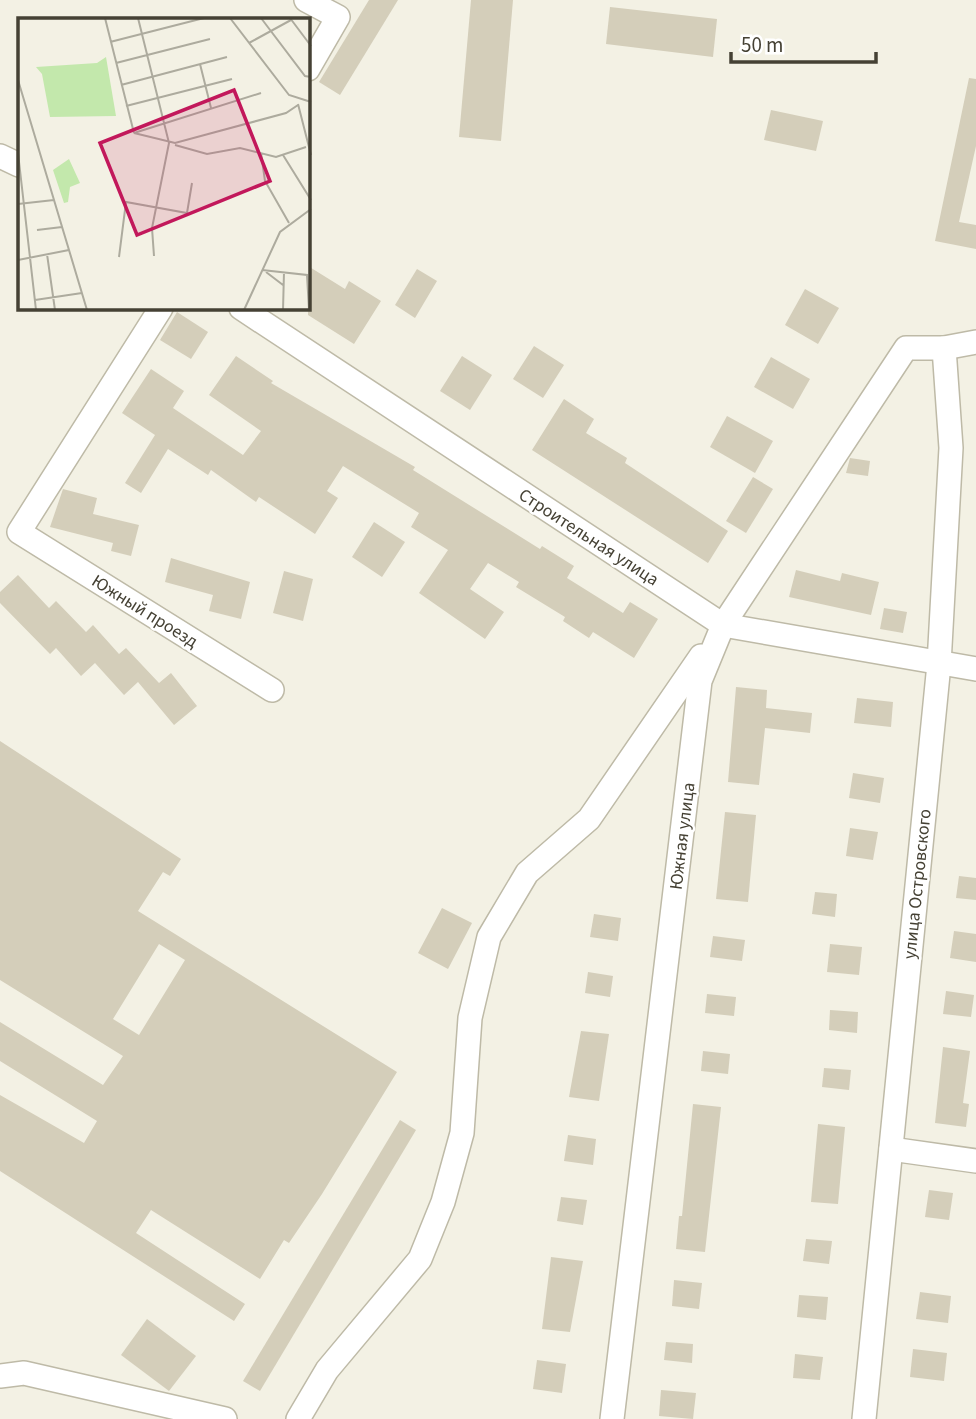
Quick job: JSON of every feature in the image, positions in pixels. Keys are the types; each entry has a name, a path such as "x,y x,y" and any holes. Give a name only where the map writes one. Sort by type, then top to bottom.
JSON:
{"street":[{"path":"306,0 338,17 310,66"},
{"path":"0,156 18,165"},
{"name":"Южный проезд","path":"160,310 19,532 272,690"},
{"name":"Строительная улица","path":"244,310 723,625 976,669"},
{"path":"944,348 976,342"},
{"name":"Южная улица","path":"612,1419 700,681 723,625 906,348 944,348"},
{"name":"улица Островского","path":"864,1419 939,664 951,448 944,348"},
{"path":"298,1419 327,1370 420,1259 443,1202 461,1133 470,1018 489,937 527,873 589,818 723,625"},
{"path":"891,1149 976,1161"},
{"path":"0,1376 24,1373 225,1419"}],"building":[{"path":"369,0 398,0 340,95 319,82"},
{"path":"471,0 513,0 501,141 459,137"},
{"path":"610,7 717,19 713,57 606,44"},
{"path":"969,78 976,79 976,146 959,222 976,225 976,249 935,241"},
{"path":"771,110 823,121 816,151 764,140"},
{"path":"310,267 345,289 349,281 381,301 354,344 308,315"},
{"path":"417,269 437,281 415,318 395,305"},
{"path":"805,289 839,308 818,344 785,325"},
{"path":"177,312 208,332 191,359 160,340"},
{"path":"534,346 564,365 543,398 513,379"},
{"path":"236,356 273,381 271,383 415,467 413,470 540,549 542,546 574,566 567,578 623,613 630,602 658,619 634,658 593,632 589,638 563,621 565,617 516,587 519,582 488,563 470,589 504,612 485,639 419,593 448,550 411,527 419,513 343,466 327,491 338,498 315,534 259,497 256,502 211,470 208,475 168,449 141,493 125,483 155,435 122,413 151,369 184,391 173,408 243,455 261,431 209,395"},
{"path":"462,356 492,375 470,410 440,391"},
{"path":"771,357 810,379 793,409 754,387"},
{"path":"564,399 594,419 586,433 627,458 625,463 728,531 708,563 532,450"},
{"path":"727,416 773,441 755,473 710,447"},
{"path":"850,458 870,461 868,476 846,473"},
{"path":"753,477 773,489 746,533 726,521"},
{"path":"63,489 97,498 93,514 139,525 131,556 111,551 113,543 50,527"},
{"path":"374,522 405,542 382,577 352,557"},
{"path":"171,558 250,582 241,619 209,611 213,595 165,582"},
{"path":"796,570 840,581 842,573 879,582 871,615 789,597"},
{"path":"284,571 313,579 303,621 273,613"},
{"path":"18,575 49,608 56,601 86,632 93,625 119,654 126,648 159,683 171,673 197,706 174,725 138,682 124,695 95,663 81,676 56,648 50,654 0,603 0,592"},
{"path":"884,608 907,612 903,633 880,629"},
{"path":"736,687 767,690 766,708 812,713 810,733 765,728 759,785 728,782"},
{"path":"857,698 893,702 891,727 854,723"},
{"path":"0,741 181,859 170,876 163,872 138,911 397,1072 322,1194 289,1243 284,1240 260,1279 151,1210 136,1233 245,1304 234,1321 0,1171 0,1095 84,1143 97,1121 0,1061 0,1022 103,1085 123,1056 0,980","holes":["159,944 185,960 139,1035 113,1019"]},
{"path":"853,773 884,778 880,803 849,798"},
{"path":"725,812 756,815 748,902 716,899"},
{"path":"850,828 878,832 873,860 846,856"},
{"path":"959,876 976,878 976,900 956,898"},
{"path":"815,892 837,894 835,917 812,914"},
{"path":"442,908 472,923 448,969 418,953"},
{"path":"594,914 621,918 618,941 590,937"},
{"path":"954,931 976,934 976,962 950,958"},
{"path":"713,936 745,940 742,961 710,957"},
{"path":"830,944 862,947 859,975 827,972"},
{"path":"588,972 613,976 610,997 585,993"},
{"path":"946,991 974,995 971,1017 943,1014"},
{"path":"707,994 736,997 734,1016 705,1013"},
{"path":"830,1010 858,1012 857,1033 829,1030"},
{"path":"581,1031 609,1034 599,1101 569,1097"},
{"path":"943,1047 970,1051 963,1103 969,1104 966,1127 935,1123"},
{"path":"703,1051 730,1054 728,1074 701,1071"},
{"path":"824,1068 851,1070 849,1090 822,1087"},
{"path":"693,1104 721,1107 705,1252 676,1249 679,1216 682,1216"},
{"path":"400,1120 416,1130 260,1391 243,1381"},
{"path":"818,1124 845,1127 838,1204 811,1202"},
{"path":"568,1135 596,1139 593,1165 564,1161"},
{"path":"929,1190 953,1193 949,1220 925,1217"},
{"path":"561,1197 587,1200 583,1225 557,1221"},
{"path":"806,1239 832,1241 829,1264 803,1261"},
{"path":"551,1257 583,1261 570,1332 542,1329"},
{"path":"674,1280 702,1283 699,1309 672,1306"},
{"path":"920,1292 951,1296 948,1323 916,1319"},
{"path":"799,1295 828,1297 826,1320 797,1317"},
{"path":"147,1319 196,1356 169,1391 121,1355"},
{"path":"666,1342 693,1344 692,1363 664,1360"},
{"path":"913,1349 947,1353 944,1381 910,1377"},
{"path":"795,1354 823,1357 820,1380 793,1378"},
{"path":"537,1360 566,1364 562,1393 533,1389"},
{"path":"661,1390 696,1393 693,1419 659,1416"}]}
